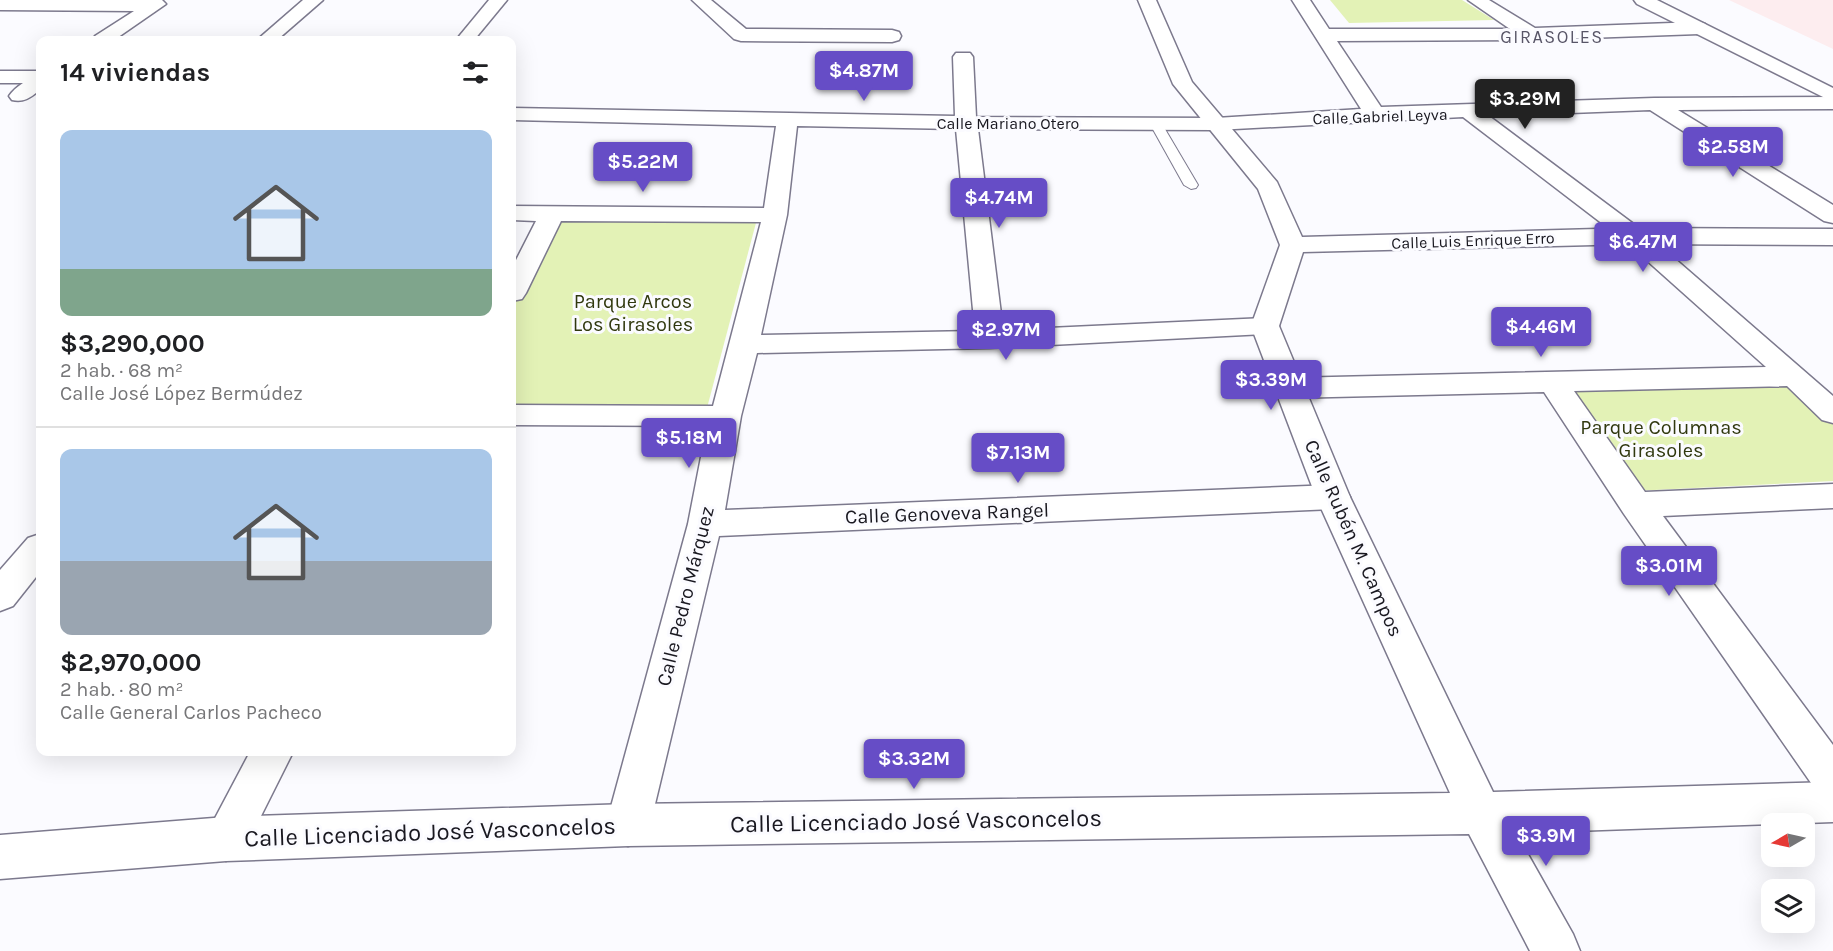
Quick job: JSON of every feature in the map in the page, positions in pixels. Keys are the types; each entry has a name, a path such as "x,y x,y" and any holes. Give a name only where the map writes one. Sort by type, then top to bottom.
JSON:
{"street":[{"path":"272,36 315,0"},
{"path":"468,36 498,0"},
{"path":"701,0 741,35 892,36"},
{"path":"745,344 990,339 1265,326 1293,245 1269,187 1183,84 1147,0"},
{"path":"1301,0 1375,114"},
{"path":"1477,0 1531,34"},
{"path":"1643,0 1833,96"},
{"path":"1,2 159,3"},
{"path":"108,36 159,3"},
{"path":"1324,34 1531,34 1699,28"},
{"path":"963,57 966,123 990,339"},
{"path":"0,77 36,79"},
{"path":"9,96 36,81"},
{"path":"9,96 36,96"},
{"name":"Calle Gabriel Leyva","path":"1216,124 1375,114 1654,104 1833,103"},
{"path":"1654,104 1833,216"},
{"path":"1470,112 1635,236 1794,376 1833,414"},
{"name":"Calle Mariano Otero","path":"516,114 966,123 1216,124"},
{"name":"Calle Pedro Márquez","path":"628,825 705,524 725,416 745,344 775,214 787,120"},
{"path":"516,213 775,214"},
{"path":"516,285 552,214"},
{"name":"Calle Luis Enrique Erro","path":"1293,245 1635,236 1833,237"},
{"name":"Calle Rubén M. Campos","path":"1265,326 1333,497 1480,813 1556,951"},
{"path":"1289,388 1794,376"},
{"path":"1553,381 1636,504 1833,779"},
{"path":"516,415 725,416"},
{"path":"1636,504 1833,496"},
{"name":"Calle Genoveva Rangel","path":"705,524 1333,497"},
{"path":"0,596 36,552"},
{"path":"226,839 270,756"},
{"name":"Calle Licenciado José Vasconcelos","path":"0,857 226,839 628,825 1480,813 1833,802"}],"lane":[{"path":"1156,124 1191,185"}],"shaded area":[{"path":"1729,0 1833,0 1833,49"}],"green space":[{"path":"1330,0 1462,0 1494,20 1349,23"},
{"name":"Parque Arcos Los Girasoles","path":"560,216 757,219 707,408 516,407 516,301"},
{"name":"Parque Columnas Girasoles","path":"1796,384 1833,420 1833,481 1634,491 1572,389"}],"district":[{"name":"GIRASOLES","path":"1552,37"}]}
